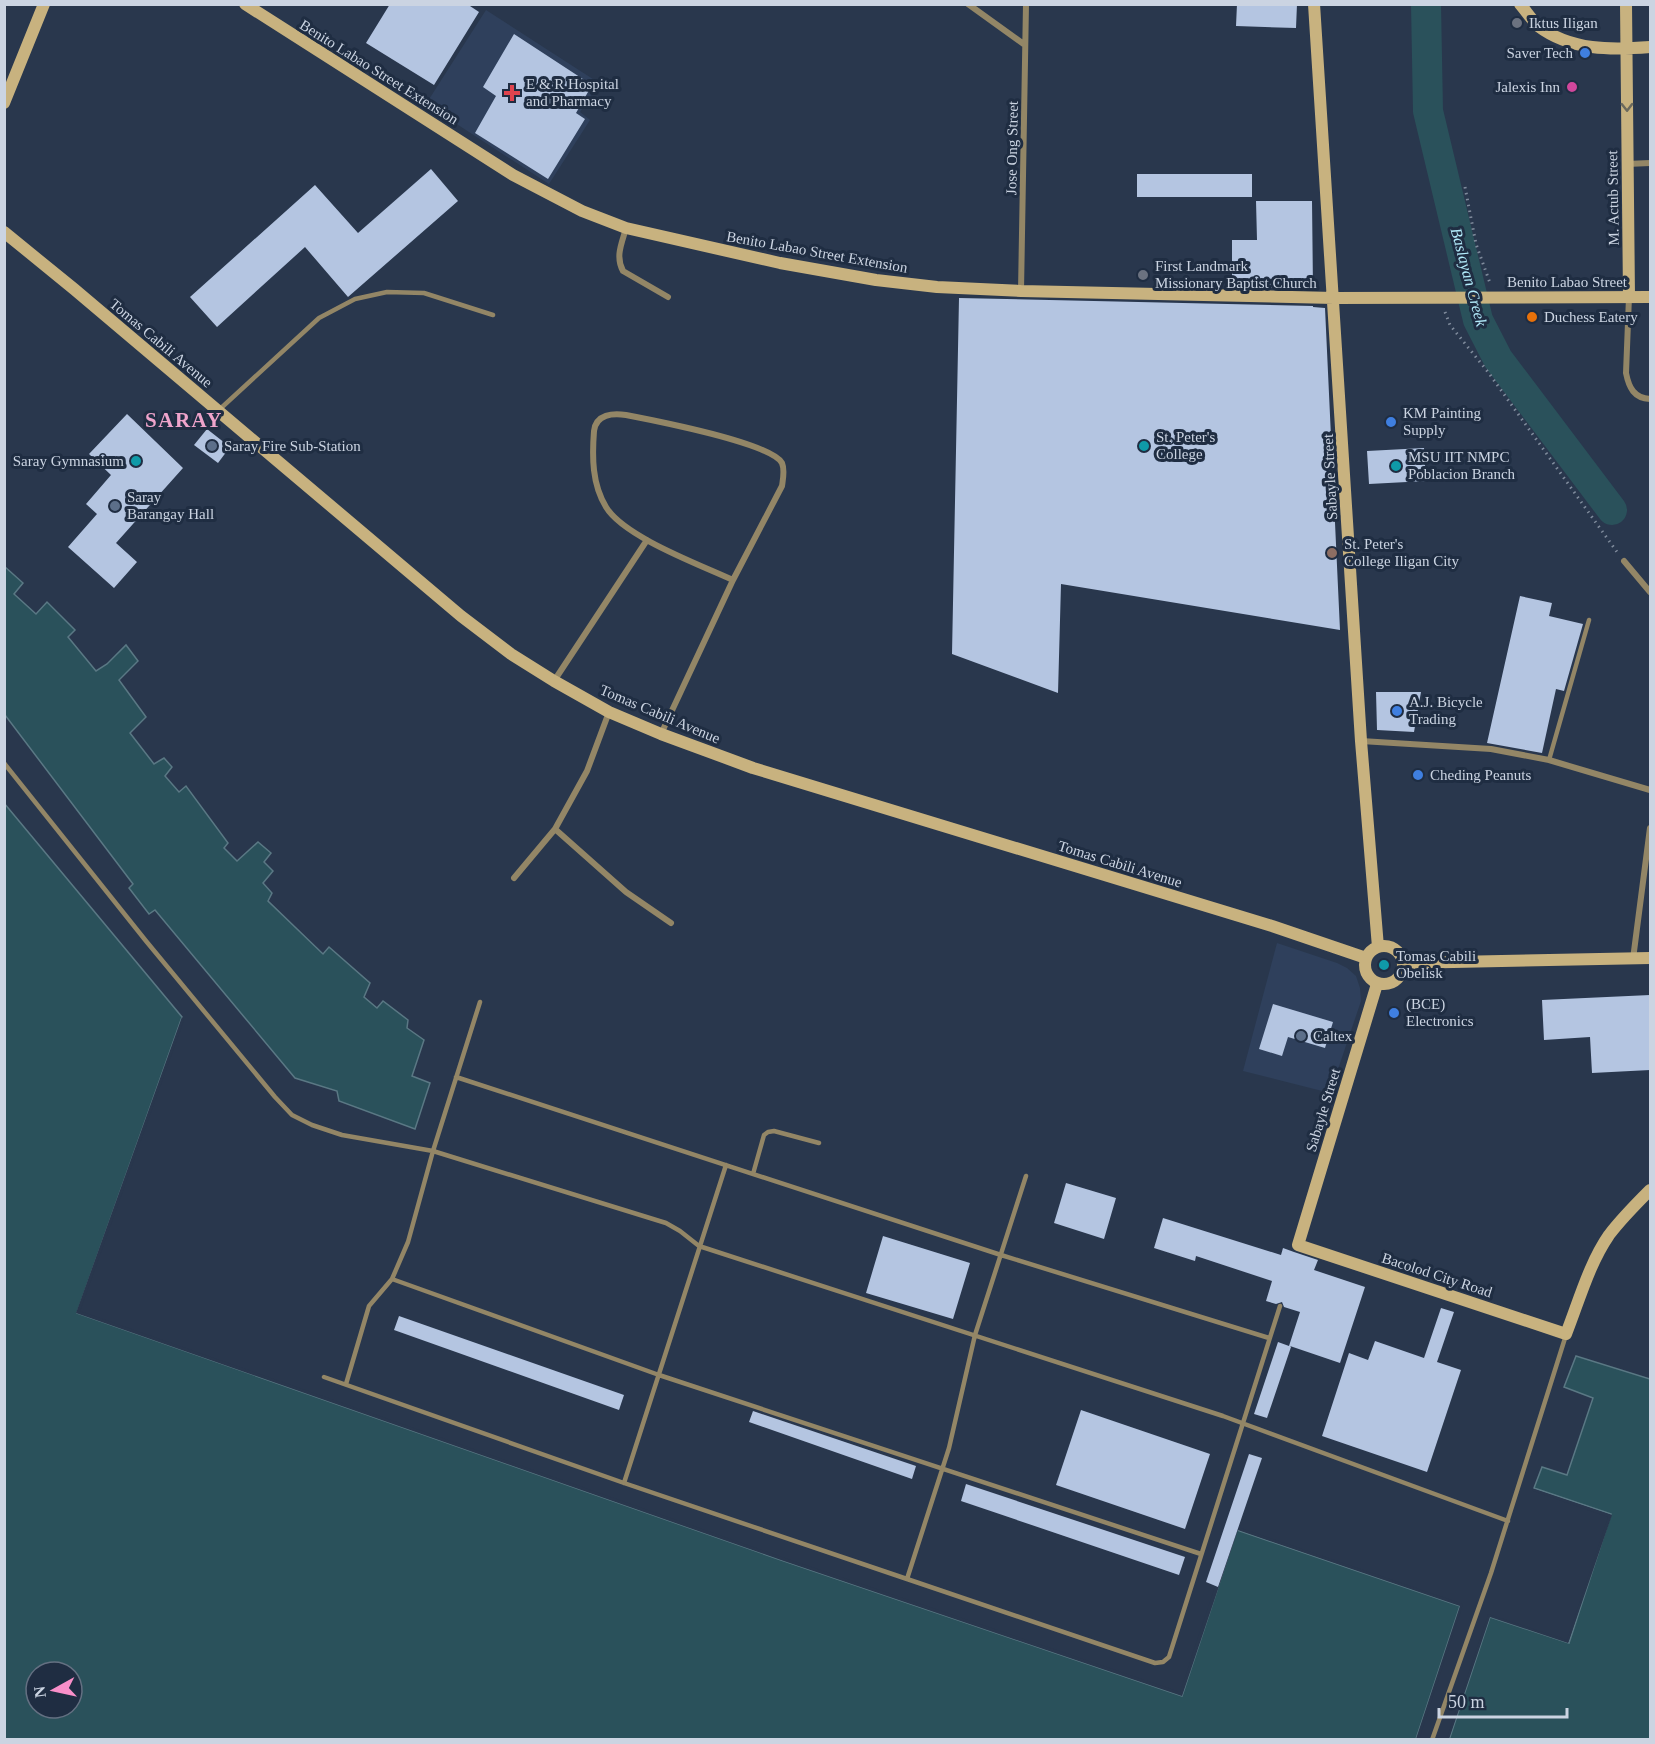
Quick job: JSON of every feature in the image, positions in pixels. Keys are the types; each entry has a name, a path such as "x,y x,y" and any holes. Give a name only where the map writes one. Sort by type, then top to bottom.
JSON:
{"street":[{"path":"4,103 44,4"},
{"name":"Benito Labao Street Extension","path":"245,4 513,175 582,211 626,228 780,263 876,280 937,287 1334,298 1445,298"},
{"path":"968,4 1025,45"},
{"name":"Jose Ong Street","path":"1022,291 1026,4"},
{"name":"Sabayle Street","path":"1314,4 1361,741 1378,947"},
{"path":"1520,4 1538,25 1564,41 1593,48 1650,47"},
{"name":"M. Actub Street","path":"1626,4 1629,297 1626,373 1631,391 1638,397 1650,399"},
{"path":"1628,164 1650,163"},
{"path":"626,228 619,255 619,264 623,271 668,297"},
{"name":"Tomas Cabili Avenue","path":"4,232 461,616 511,654 609,712 753,768 1249,919 1366,958"},
{"name":"Benito Labao Street","path":"1445,298 1650,297"},
{"path":"661,734 733,580 782,486 784,477 782,464 776,456 724,436 626,415 613,413 603,416 595,426 592,452 597,488 607,509 622,523 647,540 733,580"},
{"path":"555,681 647,540"},
{"path":"1624,561 1650,592"},
{"path":"514,878 555,829 586,771 609,712"},
{"path":"1361,741 1491,750 1549,760 1650,790"},
{"path":"1633,959 1650,828"},
{"path":"555,829 626,892 671,923"},
{"path":"1390,946 1395,949 1404,963 1401,975 1393,983 1377,984 1366,973 1366,958 1378,947 1390,946"},
{"path":"1404,963 1650,958"},
{"name":"Sabayle Street","path":"1298,1245 1377,984"},
{"path":"1566,1334 1594,1263 1609,1235 1650,1190"},
{"name":"Bacolod City Road","path":"1298,1245 1566,1334"}],"lane":[{"path":"218,410 319,318 355,299 387,292 424,293 493,315"},
{"path":"1549,760 1589,620"},
{"path":"4,763 146,941 275,1098 292,1115 312,1125 342,1135 433,1151 666,1223 699,1246 1241,1423 1508,1521"},
{"path":"345,1384 369,1306 392,1279 408,1242 433,1151 480,1002"},
{"path":"456,1077 1001,1255 1269,1338"},
{"path":"753,1173 764,1135 768,1132 774,1131 819,1143"},
{"path":"624,1483 726,1165"},
{"path":"907,1579 949,1448 975,1335 1026,1176"},
{"path":"392,1279 659,1375 1201,1554"},
{"path":"324,1377 624,1483 1155,1663 1163,1662 1169,1657 1241,1423 1280,1306"},
{"path":"1432,1740 1508,1521 1566,1334"}],"path":[{"path":"1466,187 1476,244 1487,274 1489,297"},
{"path":"1445,298 1445,311 1450,325 1488,372 1624,561"}],"shaded area":[{"name":"E & R Hospital and Pharmacy","path":"486,10 599,83 580,112 590,120 549,184 426,104"},
{"path":"4,566 23,583 14,594 36,614 47,602 75,630 68,637 96,671 107,664 126,645 138,661 119,680 146,717 130,733 154,764 164,758 172,767 165,776 179,792 186,786 228,843 224,848 237,861 258,842 271,853 264,862 273,871 263,883 272,893 268,901 323,954 329,947 370,983 364,997 377,1008 383,1001 408,1020 407,1028 424,1040 412,1076 430,1083 415,1129 339,1101 337,1091 295,1078 155,910 149,914 129,888 133,884 5,715"},
{"path":"4,803 182,1017 77,1313 781,1560 1182,1696 1237,1530 1460,1606 1416,1739 5,1739"},
{"name":"Caltex","path":"1277,943 1337,963 1356,976 1361,1001 1330,1093 1243,1071"},
{"path":"1576,1356 1650,1379 1650,1739 1449,1740 1490,1617 1569,1643 1611,1514 1534,1488 1542,1467 1567,1475 1593,1398 1564,1387"}],"pier":[{"path":"182,1017 184,1020 80,1311 782,1557 1180,1692 1234,1529 1238,1527 1463,1604 1419,1740 1416,1739 1460,1606 1238,1530 1182,1696 781,1560 76,1313"},
{"path":"1531,1488 1612,1515 1568,1643 1490,1617 1449,1739 1446,1740 1488,1614 1567,1640 1608,1517 1533,1491"}],"building":[{"path":"390,4 467,4 479,12 434,85 366,43"},
{"path":"1237,4 1297,4 1296,28 1236,26"},
{"name":"E & R Hospital and Pharmacy","path":"514,34 592,85 576,113 585,119 548,179 475,133 496,96 483,87"},
{"path":"431,169 458,201 348,297 305,247 217,327 190,297 315,185 358,233"},
{"path":"1137,174 1252,174 1252,197 1137,197"},
{"path":"1256,201 1312,201 1313,289 1232,287 1232,240 1257,240"},
{"name":"St. Peter's College","path":"959,298 1325,308 1340,630 1061,584 1058,693 952,654"},
{"path":"127,414 183,468 116,543 137,562 114,588 68,547 97,514 86,504 111,475 89,454"},
{"name":"Saray Fire Sub-Station","path":"207,429 230,447 218,463 194,445"},
{"name":"MSU IIT NMPC Poblacion Branch","path":"1424,448 1426,481 1369,484 1367,451"},
{"path":"1520,596 1552,603 1549,616 1583,624 1564,691 1556,689 1542,753 1487,743"},
{"path":"1376,692 1421,692 1414,732 1377,730"},
{"path":"1650,995 1650,1070 1592,1073 1590,1037 1544,1040 1542,1000"},
{"path":"1273,1004 1333,1022 1325,1048 1288,1037 1282,1056 1259,1049"},
{"path":"1066,1183 1116,1198 1104,1239 1054,1223"},
{"path":"1163,1218 1281,1255 1283,1248 1318,1260 1314,1270 1365,1287 1340,1363 1290,1346 1267,1418 1254,1414 1278,1342 1289,1346 1300,1312 1284,1307 1282,1302 1276,1304 1266,1301 1272,1281 1196,1256 1195,1261 1154,1248"},
{"path":"883,1236 970,1263 953,1319 866,1293"},
{"path":"1441,1308 1454,1312 1437,1362 1461,1370 1427,1472 1322,1436 1349,1353 1368,1360 1375,1341 1424,1358"},
{"path":"399,1316 624,1395 619,1410 394,1330"},
{"path":"1081,1410 1210,1454 1185,1529 1056,1485"},
{"path":"753,1411 916,1466 912,1479 749,1422"},
{"path":"1249,1454 1262,1458 1218,1587 1206,1582"},
{"path":"966,1484 1185,1557 1179,1575 961,1501"}],"waterway":[{"name":"Baslayan Creek","path":"1426,4 1428,111 1478,320 1498,359 1612,510"}],"place":[{"name":"Iktus Iligan","path":"1517,23"},
{"name":"Saver Tech","path":"1585,53"},
{"name":"Jalexis Inn","path":"1572,87"},
{"name":"E & R Hospital and Pharmacy","path":"512,93"},
{"name":"First Landmark Missionary Baptist Church","path":"1143,275"},
{"name":"Duchess Eatery","path":"1532,317"},
{"name":"KM Painting Supply","path":"1391,422"},
{"name":"Saray Fire Sub-Station","path":"212,446"},
{"name":"St. Peter's College","path":"1144,446"},
{"name":"Saray Gymnasium","path":"136,461"},
{"name":"MSU IIT NMPC Poblacion Branch","path":"1396,466"},
{"name":"Saray Barangay Hall","path":"115,506"},
{"name":"St. Peter's College Iligan City","path":"1332,553"},
{"name":"A.J. Bicycle Trading","path":"1397,711"},
{"name":"Cheding Peanuts","path":"1418,775"},
{"name":"Tomas Cabili Obelisk","path":"1384,965"},
{"name":"(BCE) Electronics","path":"1394,1013"},
{"name":"Caltex","path":"1301,1036"}],"district":[{"name":"SARAY","path":"184,420"}]}
